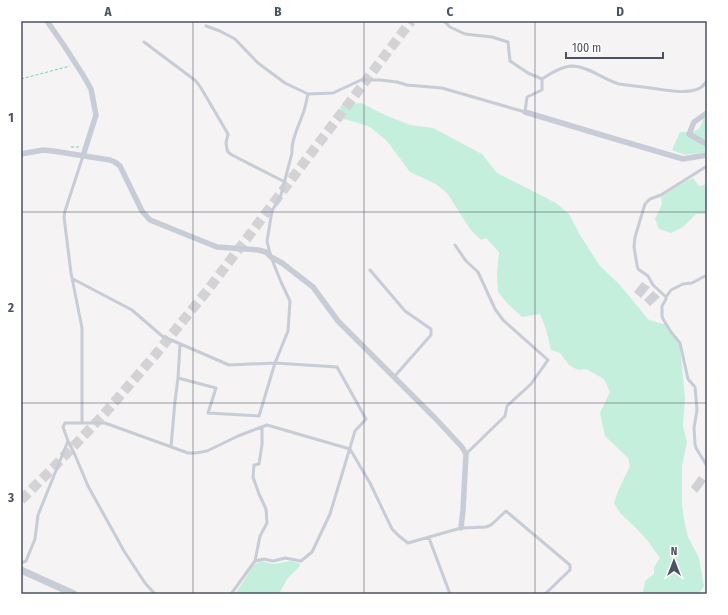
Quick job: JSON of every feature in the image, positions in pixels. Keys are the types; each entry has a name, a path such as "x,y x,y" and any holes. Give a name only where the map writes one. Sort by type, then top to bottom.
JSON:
{"street":[{"path":"47,21 75,62 91,89 96,115 83,156"},
{"path":"525,112 683,159 707,155"},
{"path":"707,113 694,122 690,134 707,144"},
{"path":"21,154 43,150 115,162 120,166 142,211 150,220 217,247 266,252 313,287 338,321 462,447 466,454 461,528"},
{"path":"21,570 74,594"}],"lane":[{"path":"444,21 450,27 465,34 492,37 508,42 510,61 528,73 542,79"},
{"path":"206,26 235,39 258,63 284,83 308,94 333,93 361,80 380,80 407,85 442,88 525,112 527,97 542,90 542,79"},
{"path":"144,42 196,81 228,134 226,143 228,152 285,182"},
{"path":"542,79 551,73 574,66 597,73 618,84 681,91 696,90 702,87 707,81"},
{"path":"178,378 216,388 208,413 259,416 275,363 288,331 290,301 271,257 267,241 272,211 281,195 285,182 296,131 303,115 308,94"},
{"path":"82,423 82,328 64,218 83,156"},
{"path":"666,298 653,285 648,276 638,269 637,266 634,247 635,237 641,217 646,204 650,199 661,195 707,166"},
{"path":"455,245 466,261 478,272 495,309 503,320 548,360 531,384 507,406 505,416 466,454"},
{"path":"370,270 405,311 431,329 431,335 394,377"},
{"path":"707,275 692,283 683,284 671,290 662,306 663,319 680,343 688,379 695,387 697,410 694,428 695,444 707,466"},
{"path":"73,279 132,310 162,336 228,365 275,363 337,367 366,419 355,431 330,514 312,552 301,561 285,558 273,561 264,559 255,561"},
{"path":"171,447 180,344"},
{"path":"155,594 145,583 124,551 88,486 68,441 63,427 65,423 105,423 188,453 207,451 238,436 267,425 350,449 370,483 392,529 408,543 461,528 486,527 491,525 506,511 570,565 570,570 545,594"},
{"path":"231,594 255,561 260,536 267,523 266,509 253,477 254,465 259,464 262,445 262,427"},
{"path":"21,563 26,561 32,546 38,515 68,441"},
{"path":"429,538 450,594"}],"path":[{"path":"21,79 73,66"},
{"path":"70,147 78,147 81,145"}],"green space":[{"path":"361,103 410,125 433,128 482,154 497,173 556,203 569,214 580,235 600,266 619,284 649,320 667,325 680,346 685,398 683,426 687,442 682,466 682,504 688,537 699,558 704,586 699,594 640,594 643,592 645,581 654,574 654,567 660,558 647,540 620,513 614,503 630,466 628,458 605,436 600,413 610,392 604,379 586,369 578,370 569,365 560,353 551,350 546,329 540,314 522,317 507,303 498,292 497,273 499,252 486,238 481,240 470,229 447,193 436,184 410,172 387,141 370,127 343,119 340,106"},
{"path":"707,116 707,152 685,155 672,150 680,132 691,132 698,129"},
{"path":"693,178 699,186 707,184 707,214 696,214 683,227 671,233 659,229 655,219 662,204 661,197"},
{"path":"261,561 273,564 290,561 299,563 300,566 287,579 279,594 235,594 254,565"}],"building":[{"path":"642,282 650,287 641,298 634,292"},
{"path":"653,291 660,297 650,306 644,300"},
{"path":"699,476 706,481 697,493 691,487"}],"tunnel":[{"path":"21,500 105,413 156,354 207,291 411,21"}]}
